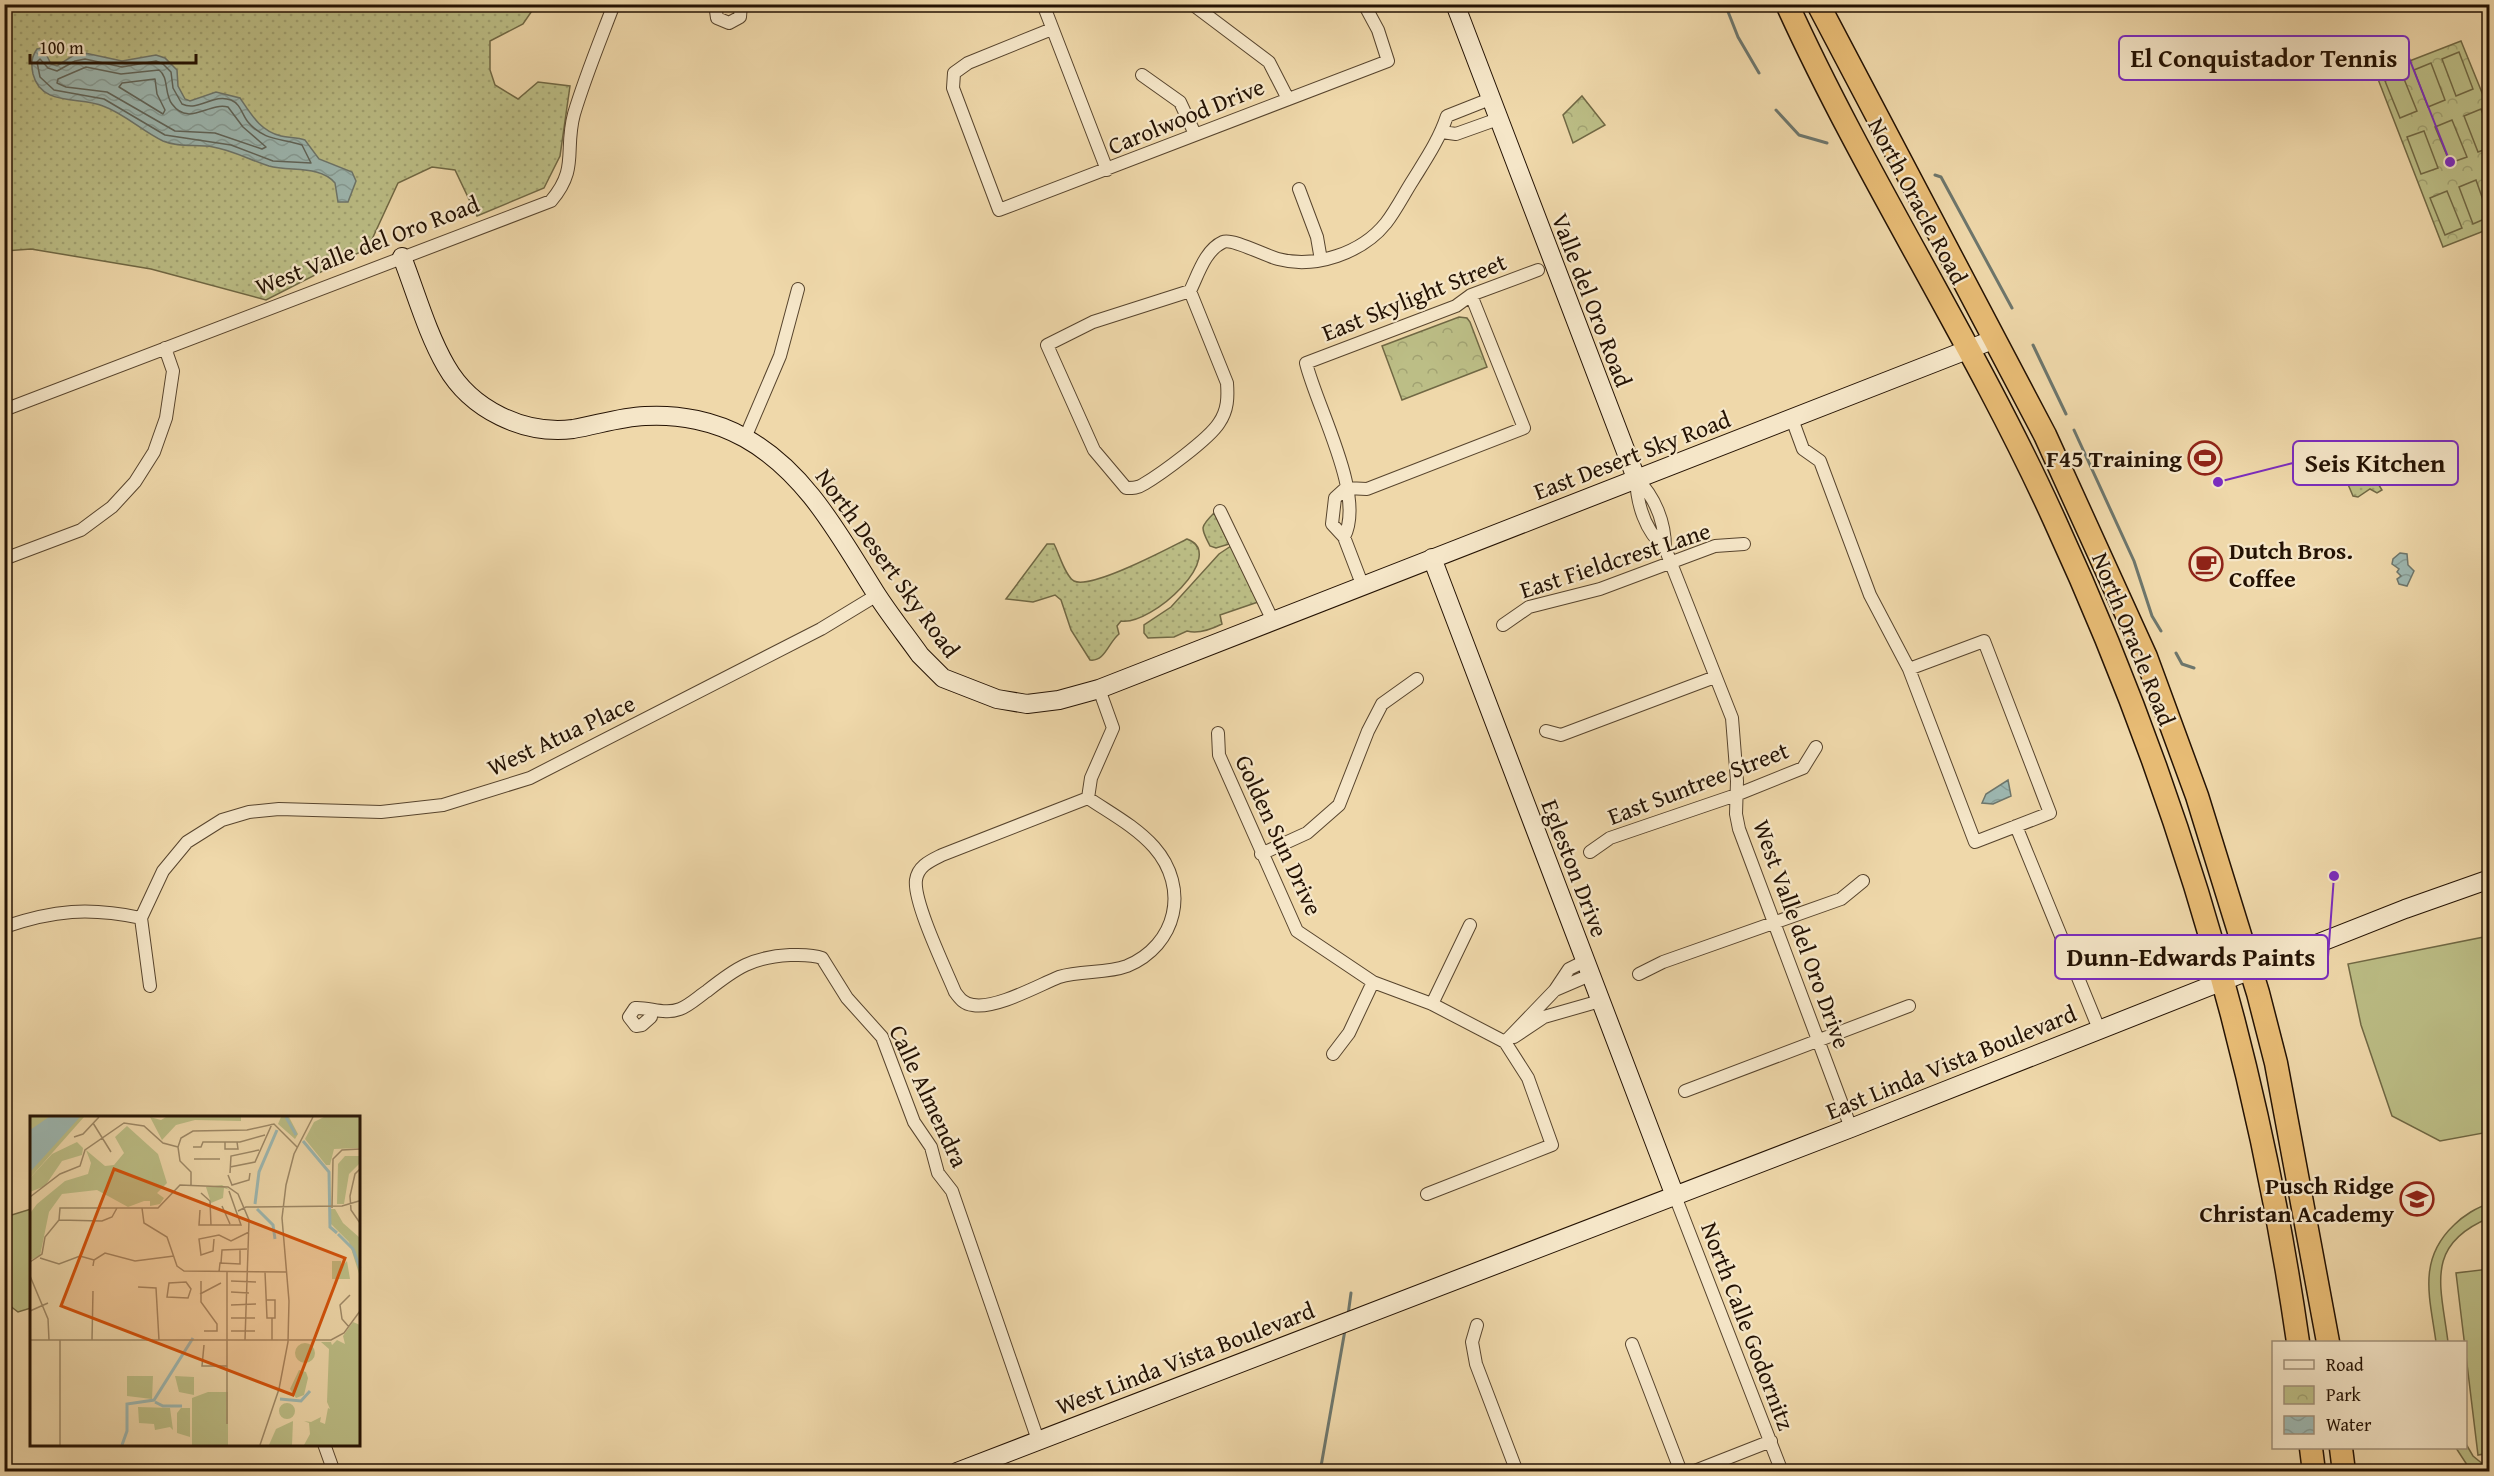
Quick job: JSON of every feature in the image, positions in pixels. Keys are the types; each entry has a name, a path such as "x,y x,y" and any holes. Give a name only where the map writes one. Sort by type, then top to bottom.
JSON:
{"highway":[{"name":"North Oracle Road","path":"1787,4 1815,66 1969,351 2054,517 2111,649 2168,798 2224,981 2259,1124 2286,1264 2298,1341"},
{"name":"North Oracle Road","path":"1818,4 2045,435 2146,657 2197,796 2251,970 2276,1063 2328,1341"},
{"path":"2072,560 2089,568 2127,652 2133,657 2146,657"},
{"path":"2311,1449 2314,1472"},
{"path":"2341,1449 2344,1472"}],"street":[{"name":"West Valle del Oro Road","path":"4,410 551,201 564,186 571,163 570,129 614,4"},
{"path":"715,4 717,18 729,23 740,16 741,4"},
{"path":"1043,4 1107,170"},
{"path":"1192,4 1269,62 1288,99"},
{"name":"Carolwood Drive","path":"1052,29 952,71 953,88 999,210 1388,61 1378,30 1364,4"},
{"path":"1442,132 1456,134 1498,119 1455,4"},
{"path":"1142,75 1180,102 1195,134"},
{"path":"1190,291 1227,383 1228,397 1225,410 1212,431 1143,485 1126,488 1094,450 1047,345 1094,322 1190,291 1206,257 1223,242 1233,241 1254,252 1294,262 1321,260 1358,246 1386,223 1442,132 1448,116 1490,99"},
{"name":"Valle del Oro Road","path":"1498,119 1636,478"},
{"path":"1299,189 1317,237 1321,260"},
{"name":"North Desert Sky Road","path":"402,257 447,367 463,389 489,410 528,426 560,430 625,418 682,417 712,424 745,438 773,457 802,483 920,655 943,678 967,689 997,699 1027,704 1059,700 1100,689 1279,618"},
{"name":"East Skylight Street","path":"1346,488 1338,454 1306,363 1456,306 1472,295 1538,270"},
{"path":"745,438 776,366 798,289"},
{"path":"1362,584 1344,537 1332,524 1335,498 1346,488 1367,489 1524,428 1472,295"},
{"name":"East Desert Sky Road","path":"1279,618 1995,339"},
{"path":"4,559 81,530 112,507 135,482 154,452 166,418 173,371 165,348"},
{"path":"1792,419 1803,448 1820,461 1870,595 1909,669 1975,842 2050,813 1984,641 1909,669"},
{"name":"West Valle del Oro Drive","path":"1636,478 1650,492 1665,531 1665,548 1670,563 1734,726 1739,829 1851,1128"},
{"path":"1220,511 1279,618"},
{"name":"East Fieldcrest Lane","path":"1503,625 1530,607 1600,589 1715,546 1744,544"},
{"name":"Egleston Drive","path":"1432,558 1675,1196"},
{"name":"West Atua Place","path":"141,918 163,871 187,842 222,820 249,812 279,809 381,812 443,805 530,778 821,629 877,595"},
{"path":"1546,731 1561,735 1715,677"},
{"path":"1261,854 1307,833 1338,805 1368,731 1383,704 1417,679"},
{"path":"1088,798 1091,778 1113,728 1100,689"},
{"name":"Golden Sun Drive","path":"1218,733 1219,755 1297,931 1373,982 1432,1004 1505,1042 1528,1078 1552,1145 1426,1194"},
{"name":"East Suntree Street","path":"1590,852 1610,838 1736,795 1803,768 1816,747"},
{"path":"1088,798 1124,820 1155,848 1174,884 1174,912 1164,939 1149,955 1124,967 1062,976 988,1005 973,1005 962,1001 955,993 918,898 916,880 924,864 1088,798"},
{"path":"2016,826 2099,1029"},
{"name":"East Linda Vista Boulevard","path":"1430,1289 1851,1128 2405,909 2490,879"},
{"path":"1639,974 1663,962 1840,899 1863,881"},
{"path":"4,927 38,916 76,909 114,912 141,918 150,986"},
{"path":"1432,1004 1470,925"},
{"name":"Calle Almendra","path":"651,1012 682,1008 736,968 750,961 794,955 822,958 847,998 882,1037 911,1116 931,1147 938,1173 952,1191 1038,1440"},
{"path":"1505,1042 1555,990 1588,968"},
{"path":"1333,1054 1348,1033 1373,982"},
{"path":"1555,990 1572,1008"},
{"path":"1505,1042 1544,1017 1600,1001"},
{"path":"1685,1091 1909,1006"},
{"name":"North Calle Godornitz","path":"1675,1196 1782,1472"},
{"name":"West Linda Vista Boulevard","path":"957,1472 1430,1289"},
{"path":"1477,1325 1472,1342 1476,1364 1517,1472"},
{"path":"1632,1344 1681,1472"},
{"path":"1692,1472 1771,1441"},
{"path":"325,1446 334,1472"}],"green space":[{"path":"5,5 536,5 523,24 490,41 490,70 495,85 518,99 538,82 570,86 560,156 544,188 477,216 455,170 432,167 398,183 368,248 266,300 151,269 31,249 5,251"},
{"path":"2461,41 2483,95 2489,93 2489,229 2443,247 2376,74"},
{"path":"2459,52 2473,89 2456,96 2442,59"},
{"path":"2431,63 2445,100 2428,107 2414,70"},
{"path":"2402,74 2417,111 2400,118 2385,81"},
{"path":"1582,96 1605,125 1573,143 1563,115"},
{"path":"2481,109 2489,131 2489,148 2478,152 2464,116"},
{"path":"2452,120 2467,157 2450,163 2435,127"},
{"path":"2424,131 2438,168 2421,174 2407,137"},
{"path":"2476,180 2489,217 2473,224 2459,187"},
{"path":"2447,191 2462,228 2445,235 2430,198"},
{"path":"1459,317 1467,318 1470,322 1487,367 1402,400 1382,346"},
{"path":"2345,458 2349,472 2356,469 2365,482 2374,477 2382,490 2377,493 2370,489 2358,497 2353,496 2347,482 2341,480 2337,462"},
{"path":"1214,513 1229,544 1216,548 1210,546 1203,528"},
{"path":"1187,539 1197,547 1199,559 1193,573 1167,601 1134,620 1121,621 1117,626 1119,634 1103,655 1095,660 1090,660 1071,630 1061,600 1055,595 1033,602 1006,599 1047,544 1054,544 1071,578 1074,581 1083,582 1096,580 1130,567"},
{"path":"1231,546 1258,602 1220,615 1222,624 1209,629 1196,632 1187,631 1174,637 1148,638 1144,633 1144,625 1171,607 1219,554"},
{"path":"2489,936 2489,1132 2440,1141 2392,1116 2361,1025 2348,964"},
{"path":"2489,1204 2489,1218 2468,1229 2454,1241 2446,1254 2441,1285 2448,1341 2436,1341 2429,1295 2430,1266 2442,1238 2466,1215"},
{"path":"30,1209 30,1308 18,1312 5,1302 5,1217"},
{"path":"2489,1269 2489,1453 2478,1455 2467,1364 2467,1341 2464,1341 2456,1273"},
{"path":"2467,1446 2473,1456 2489,1469 2489,1471 2471,1471 2457,1449 2467,1449"}],"water":[{"path":"43,48 51,64 57,66 74,55 85,53 122,61 156,55 165,58 177,70 178,86 185,99 190,101 216,92 240,98 257,121 267,130 281,136 305,140 319,159 352,172 356,181 348,202 338,202 335,183 329,177 313,171 277,168 220,148 169,143 103,106 62,99 44,92 37,84 32,64 37,49"},
{"path":"2400,553 2407,554 2408,565 2414,571 2407,586 2399,584 2397,579 2401,576 2397,572 2399,569 2392,564 2393,559"},
{"path":"2008,780 2011,796 1993,804 1982,803 1986,794"}],"waterway":[{"path":"1725,4 1738,37 1759,73"},
{"path":"1776,110 1799,135 1827,143"},
{"path":"1935,175 1941,177 2012,308"},
{"path":"2033,345 2066,414"},
{"path":"2074,430 2134,561 2152,616 2161,631"},
{"path":"2176,653 2182,664 2194,668"},
{"path":"1348,1315 1351,1293"},
{"path":"1320,1472 1345,1330"}],"place":[{"name":"El Conquistador Tennis","path":"2450,162"},
{"name":"F45 Training","path":"2205,458"},
{"name":"Seis Kitchen","path":"2218,482"},
{"name":"Dutch Bros. Coffee","path":"2206,564"},
{"name":"Dunn-Edwards Paints","path":"2334,876"},
{"name":"Pusch Ridge Christan Academy","path":"2417,1199"}]}
